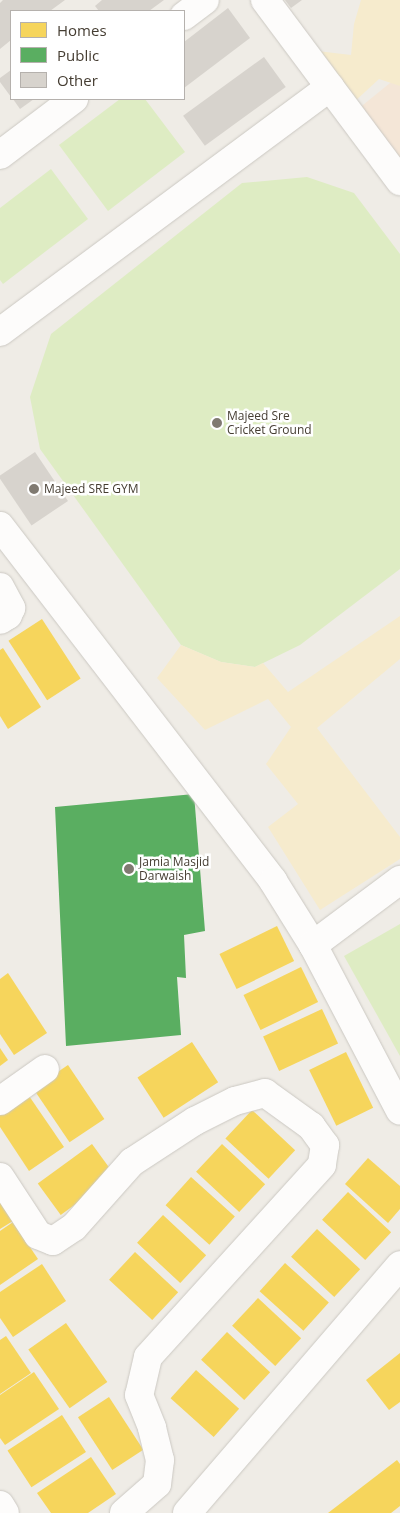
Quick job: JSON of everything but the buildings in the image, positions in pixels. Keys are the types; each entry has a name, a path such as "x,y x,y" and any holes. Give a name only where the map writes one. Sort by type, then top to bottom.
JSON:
{"street":[{"path":"185,15 205,0"},
{"path":"265,0 400,181"},
{"path":"0,332 330,87"},
{"path":"0,155 73,100"},
{"path":"0,526 273,881 313,944 400,1111"},
{"path":"0,587 11,608 8,615 0,620"},
{"path":"313,944 400,880"},
{"path":"0,1100 45,1069"},
{"path":"0,1177 38,1235 53,1241 74,1227 132,1162 195,1121 235,1101 265,1094 311,1126 326,1145 322,1165 148,1357 139,1395 152,1428 160,1460 157,1484 124,1513"},
{"path":"188,1513 400,1265"},
{"path":"0,1505 5,1513"}],"shaded area":[{"path":"395,79 400,86 400,165 358,109"}],"green space":[{"path":"119,100 146,100 185,152 108,211 59,145"},
{"path":"51,169 88,219 3,284 0,280 0,208"},
{"name":"Majeed Sre Cricket Ground","path":"307,177 354,193 400,254 400,569 300,645 255,667 221,662 181,645 40,449 30,397 51,334 242,183"},
{"path":"400,924 400,1056 344,956"}],"sand":[{"path":"361,0 400,0 400,86 379,79 353,103 317,51 351,55 354,24"},
{"path":"400,616 400,659 317,728 400,837 400,859 320,910 268,827 298,804 266,764 291,727 268,699 205,730 157,678 181,645 221,662 255,667 263,663 288,692"}],"place":[{"name":"Majeed Sre Cricket Ground","path":"217,423"},
{"name":"Majeed SRE GYM","path":"34,489"},
{"name":"Jamia Masjid Darwaish","path":"129,869"}]}
